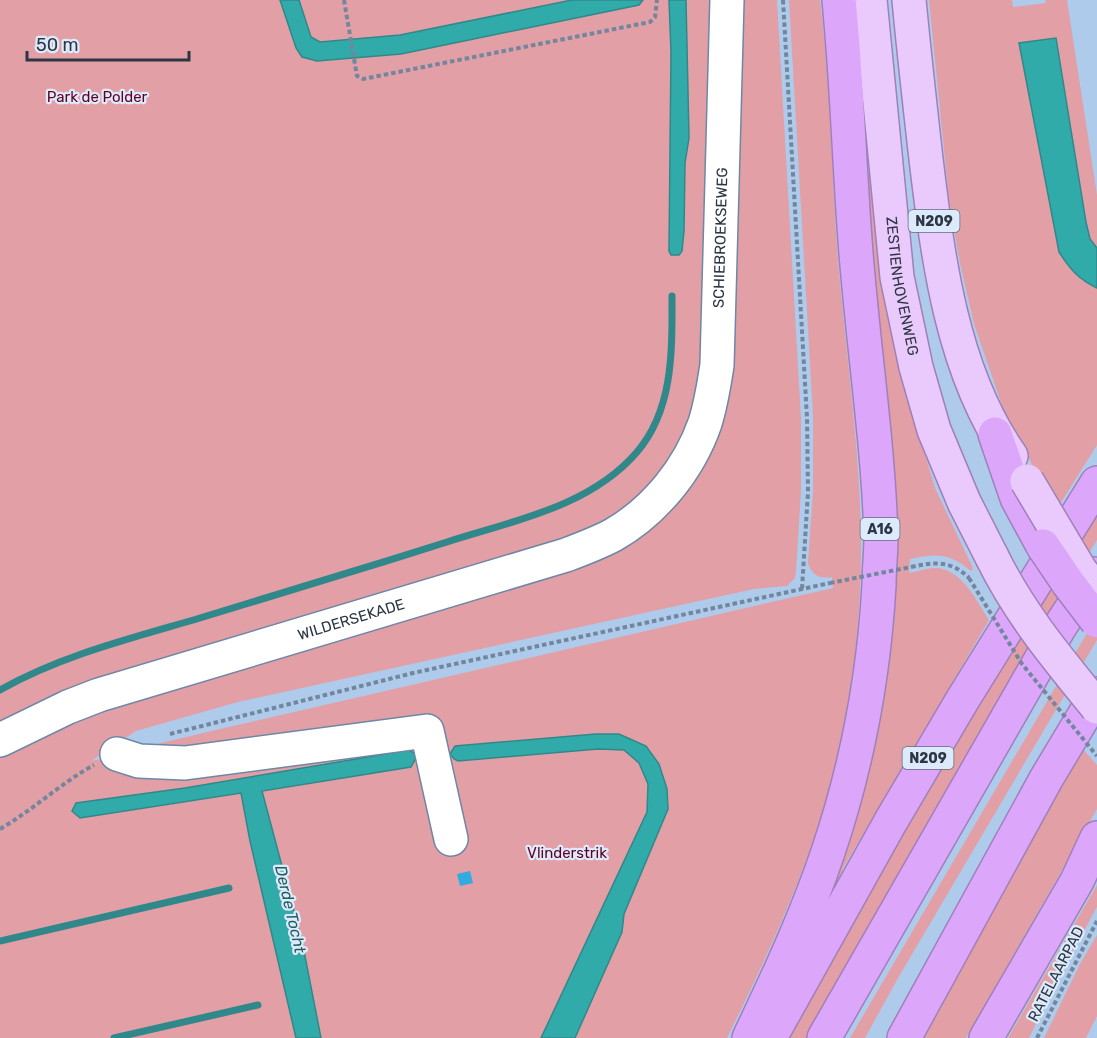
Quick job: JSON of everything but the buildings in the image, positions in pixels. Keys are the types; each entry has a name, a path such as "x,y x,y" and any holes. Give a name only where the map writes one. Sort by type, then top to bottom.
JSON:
{"highway":[{"name":"A16","path":"749,1038 781,970 828,853 854,759 867,694 877,621 881,539 875,440 855,240 839,0"},
{"name":"N209","path":"770,1038 891,821 969,689 1097,483"},
{"path":"1022,490 1055,564 1097,621"},
{"path":"824,1038 1059,628 1097,570"},
{"path":"904,1038 1046,779 1090,688"},
{"path":"986,1038 1087,869 1097,838"}],"main road":[{"name":"ZESTIENHOVENWEG","path":"870,0 897,278 911,344 934,430 964,502 982,561"},
{"name":"N209","path":"909,0 938,252 948,303 964,357 995,434 1022,490 1063,542 1097,592"},
{"name":"N209","path":"982,561 1024,612 1050,651 1090,688 1097,707"}],"street":[{"name":"SCHIEBROEKSEWEG","path":"683,468 698,442 705,422 717,365 727,0"},
{"name":"WILDERSEKADE","path":"0,740 68,707 99,695 566,555 614,534 635,520 657,501 683,468"},
{"path":"117,754 139,761 185,763 427,731 451,839"}],"path":[{"path":"344,0 354,64 357,76 363,79 650,22 655,17 657,0"},
{"path":"783,0 807,418 808,492 802,589"},
{"path":"169,734 413,673 830,583 942,562 955,566 982,561"},
{"path":"0,829 35,807 78,774 117,754"},
{"name":"RATELAARPAD","path":"1037,1038 1097,921"}],"green space":[{"name":"Park de Polder","path":"0,0 669,0 671,255 679,255 682,251 685,163 689,138 686,0 717,0 707,368 675,463 606,527 0,728"},
{"name":"Vlinderstrik","path":"737,0 777,0 801,418 801,491 795,578 787,586 754,589 238,702 136,731 91,761 157,748 157,744 220,729 833,588 832,577 817,576 808,563 813,491 813,416 789,0 820,0 827,68 839,272 859,479 861,548 858,625 841,741 821,816 781,923 727,1038 0,1038 0,750 59,719 557,566 690,474"},
{"path":"929,0 1012,0 1013,7 1046,3 1045,0 1067,0 1097,195 1097,248 1090,239 1086,222 1081,280 1097,288 1097,445 1055,512 1006,417 974,324 949,200"},
{"path":"870,173 878,249 887,304 916,424 935,488 973,568 971,571 956,561 935,555 910,559 909,573 932,568 951,572 973,594 989,620 842,870 843,872 810,930 873,710 859,174"},
{"path":"1097,497 1097,540 1003,693 806,1038 780,1038"},
{"path":"1097,616 1097,640 865,1038 850,1038"},
{"path":"1081,747 1097,765 1097,809 966,1038 923,1038"},
{"path":"1097,885 1097,907 1029,1038 1008,1038"},
{"path":"1097,935 1097,1016 1086,1038 1044,1038 1080,964"}],"water":[{"path":"280,0 299,0 311,37 320,42 400,35 572,0 643,0 639,5 401,54 317,61 302,57 296,48"},
{"path":"669,0 686,0 689,138 685,163 684,231 682,251 679,255 671,255 669,251 671,52"},
{"path":"1056,38 1086,222 1090,239 1097,248 1097,288 1075,273 1059,252 1019,43"},
{"path":"619,734 646,746 659,764 667,789 668,809 624,914 622,932 575,1038 541,1038 647,812 648,784 639,763 624,750 598,749 458,761 450,754 455,746"},
{"name":"Derde Tocht","path":"409,750 415,754 416,758 411,767 262,791 302,941 321,1038 296,1038 241,793 80,818 72,811 76,803 185,788"}],"waterway":[{"path":"0,690 48,667 98,648 523,519 549,510 597,486 618,471 637,452 658,417 664,398 671,357 672,296"},
{"path":"0,941 229,888"},
{"path":"114,1038 258,1005"}]}
